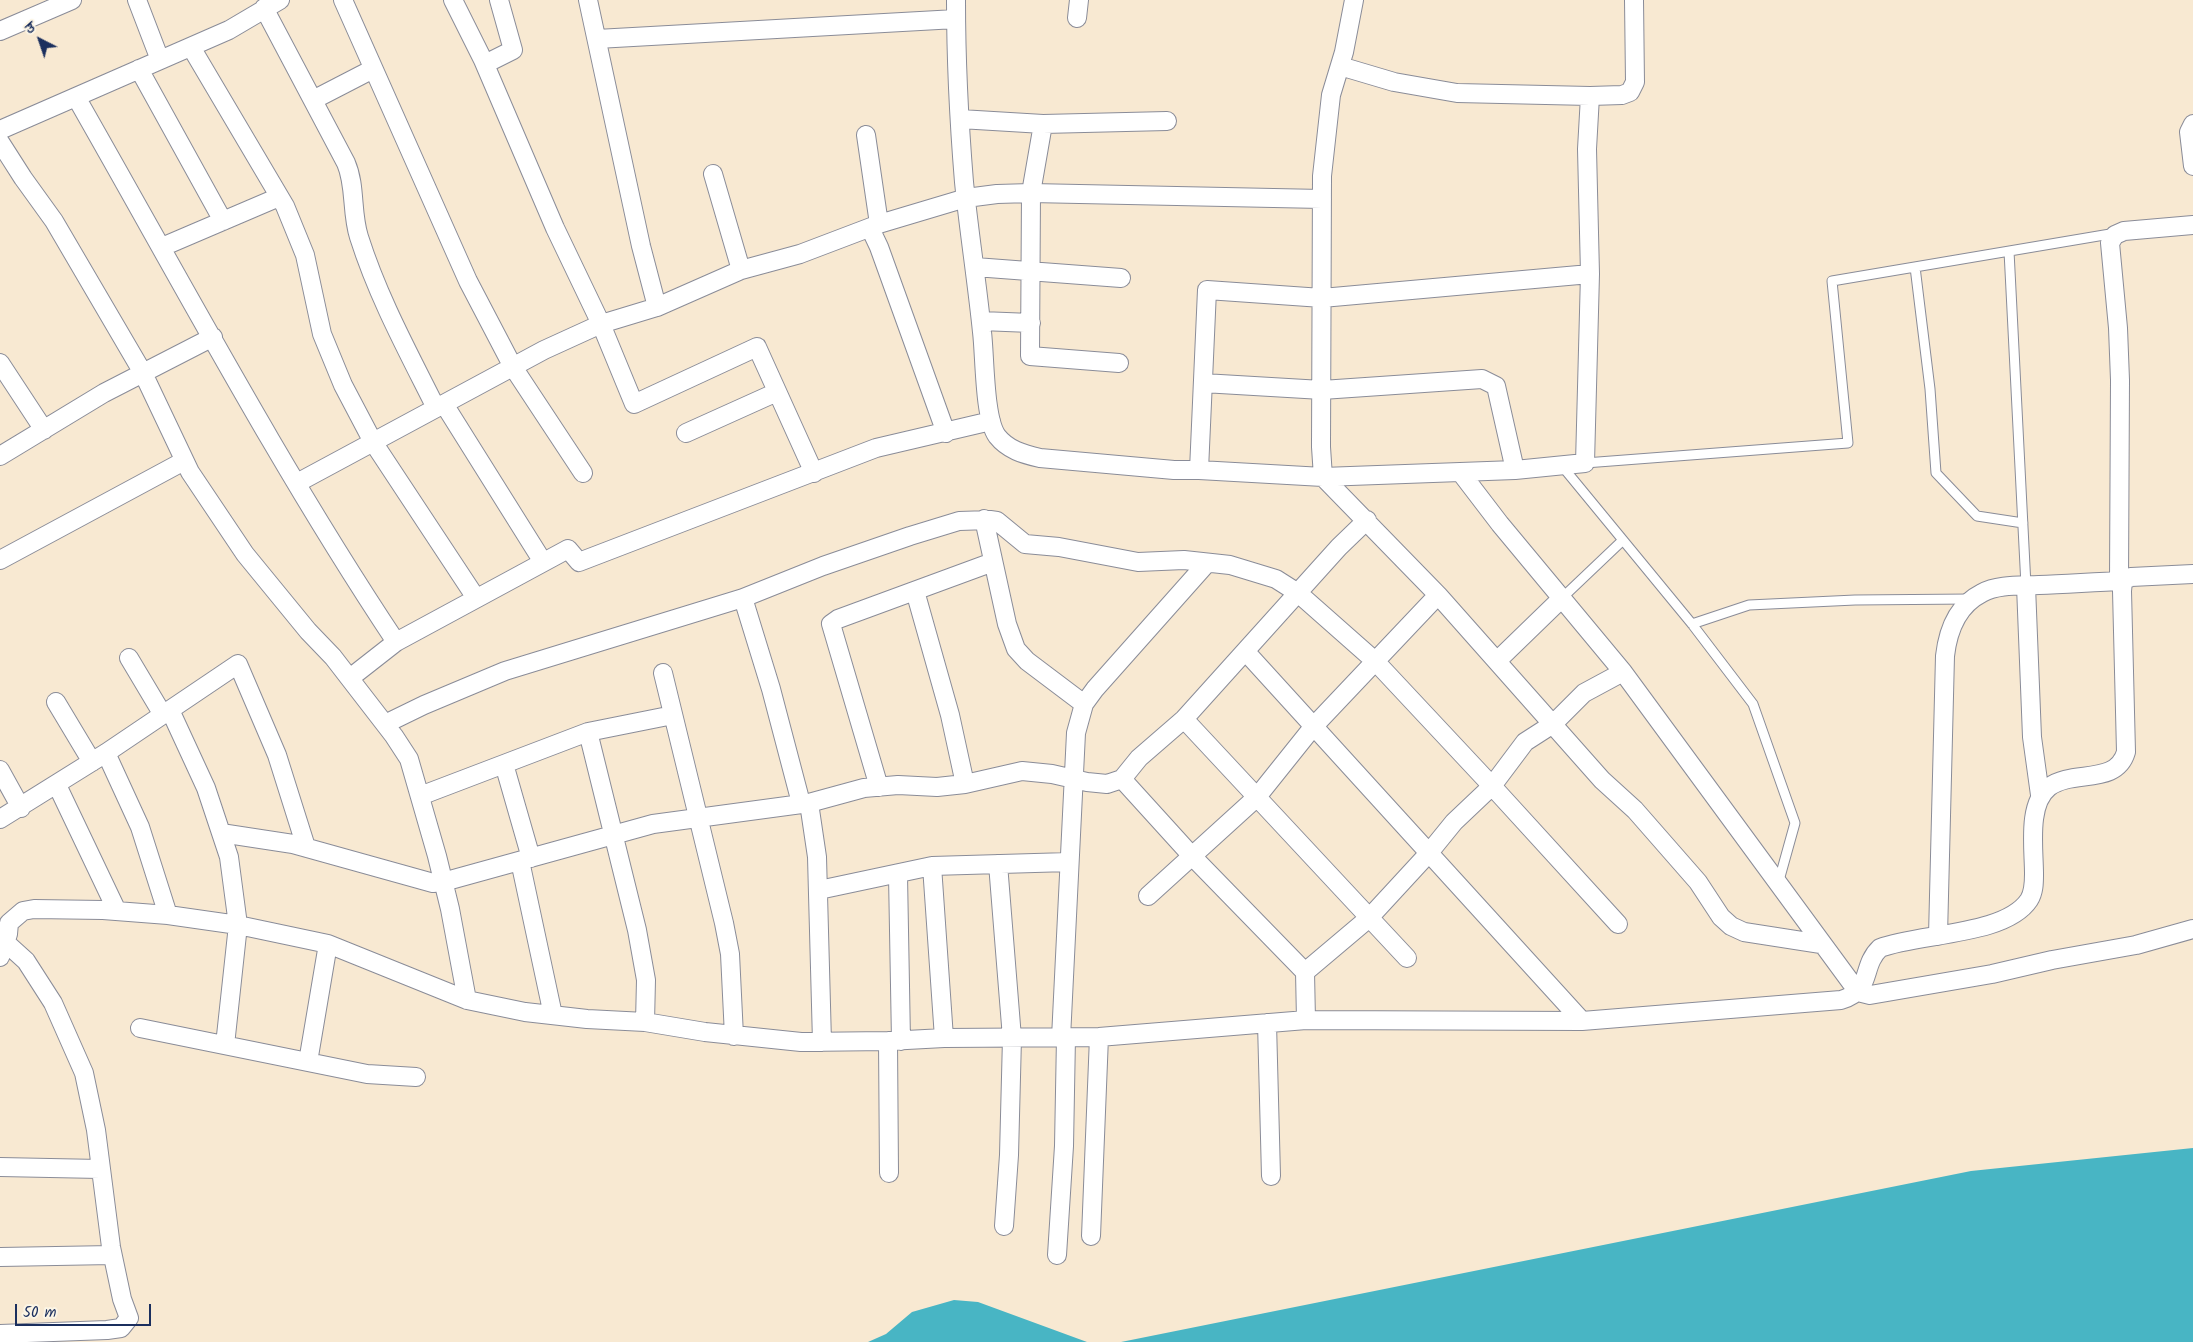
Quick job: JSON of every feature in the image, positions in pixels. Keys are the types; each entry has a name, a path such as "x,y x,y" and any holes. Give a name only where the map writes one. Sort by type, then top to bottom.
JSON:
{"street":[{"path":"0,31 72,0"},
{"path":"137,0 160,60"},
{"path":"343,0 447,237 513,367 583,473"},
{"path":"454,0 485,64 555,228 602,324 634,404 756,347 814,473"},
{"path":"485,64 513,50 499,0"},
{"path":"588,0 641,246 657,307"},
{"path":"956,0 960,119 966,198 981,321 990,422 997,436 1009,448 1022,454 1040,458 1174,470 1323,477 1461,473 1585,463 1590,274 1587,149 1590,96"},
{"path":"1077,18 1079,0"},
{"path":"1354,0 1340,66 1331,95 1322,176 1321,447 1323,477 1438,595 1602,780 1635,810 1692,875 1721,917 1731,926 1744,932 1821,944"},
{"path":"1340,66 1394,82 1457,93 1622,95 1633,89 1635,82 1634,0"},
{"path":"0,130 229,30 272,4 313,100 349,170 354,219 374,280 440,406 543,562"},
{"path":"597,39 956,19"},
{"path":"191,47 280,197 305,254 322,334 343,385 373,442 476,598"},
{"path":"139,69 224,221"},
{"path":"313,100 373,69"},
{"path":"76,97 297,483 354,579 396,642"},
{"path":"960,119 1043,124 1167,121"},
{"path":"1043,124 1031,193 1030,356 1119,363"},
{"path":"2193,124 2190,132 2193,166"},
{"path":"866,135 874,226 879,247 946,433"},
{"path":"0,142 22,178 54,221 143,373 190,472 245,554 350,678 409,759 443,882 467,1000"},
{"path":"713,174 741,270"},
{"path":"297,483 513,367 602,324 657,307 741,270 800,254 874,226 966,198 997,194 1031,193 1322,199"},
{"path":"162,247 280,197"},
{"path":"0,1334 121,1328 129,1318 122,1299 112,1254 96,1130 84,1073 53,1003 26,961 3,949 9,923 6,913 34,909 168,914 328,944 467,1000 525,1012 645,1022 734,1036 801,1042 894,1041 944,1038 1099,1037 1306,1020 1582,1022 1841,1000 1858,992 1872,958 1880,948 1986,925 2023,907 2033,892 2034,818 2036,803 2040,795 2057,782 2076,776 2112,772 2124,761 2127,744 2121,581 2120,380 2118,328 2110,249 2112,238 2119,233 2193,224"},
{"path":"974,267 1122,278"},
{"path":"1199,470 1207,290 1322,298 1590,274"},
{"path":"981,321 1031,323"},
{"path":"0,456 143,373 213,337"},
{"path":"0,363 44,430"},
{"path":"1203,383 1322,390 1482,378 1496,386 1515,470"},
{"path":"686,433 777,392"},
{"path":"350,678 396,642 568,549 579,562 876,448 990,422"},
{"path":"0,560 184,461"},
{"path":"1461,473 1500,524 1623,672 1858,992 1870,995 1992,974 2052,960 2136,945 2193,929"},
{"path":"385,724 424,705 505,671 743,598 823,566 910,536 959,521 984,519 997,521 1025,544 1059,547 1138,562 1184,560 1230,565 1276,579 1298,593 1374,661 1618,924"},
{"path":"984,519 1007,624 1016,649 1032,665 1084,704"},
{"path":"221,833 306,847 433,883 443,882 653,824 805,803 864,788 898,785 937,788 966,784 1022,770 1107,784 1122,779 1139,758 1184,719 1218,679 1246,652 1339,547 1367,520"},
{"path":"879,787 832,624 838,618 993,562"},
{"path":"1057,1255 1064,1146 1064,1037 1069,862 1076,733 1084,704 1095,688 1207,563"},
{"path":"1938,936 1945,656 1947,640 1961,610 1972,599 1984,592 2026,586 2121,581 2131,578 2193,574"},
{"path":"2026,586 2032,737 2040,795"},
{"path":"915,591 950,715 966,784"},
{"path":"1148,896 1256,797 1312,727 1438,595"},
{"path":"743,598 805,803 817,857 822,1042"},
{"path":"1497,660 1562,598"},
{"path":"1246,652 1312,727 1582,1022"},
{"path":"129,658 166,712 206,788 229,857 238,926 225,1045"},
{"path":"0,819 21,808 99,758 238,664 277,755 306,847"},
{"path":"1305,972 1369,918 1428,854 1454,822 1492,786 1525,742 1553,724 1584,694 1623,672"},
{"path":"663,673 724,923 730,954 734,1036"},
{"path":"56,702 99,758 140,827 168,914"},
{"path":"420,796 588,732 673,716"},
{"path":"1184,719 1407,958"},
{"path":"588,732 637,930 646,980 645,1022"},
{"path":"504,764 525,859 553,1015"},
{"path":"0,770 21,808"},
{"path":"1122,779 1191,855 1305,972 1306,1020"},
{"path":"57,785 117,911"},
{"path":"819,890 898,875 932,866 1069,862"},
{"path":"998,864 1012,1038 1009,1155 1004,1226"},
{"path":"932,866 944,1038"},
{"path":"888,1173 894,1041 898,875"},
{"path":"308,1062 328,944"},
{"path":"1267,1023 1271,1176"},
{"path":"140,1028 367,1074 416,1077"},
{"path":"1091,1236 1099,1037"},
{"path":"0,1167 100,1169"},
{"path":"0,1257 112,1254"}],"lane":[{"path":"1585,463 1848,443 1832,281 2119,233"},
{"path":"2009,251 2026,586"},
{"path":"1915,267 1930,389 1936,473 1976,516 2023,523"},
{"path":"1562,466 1692,624 1753,704 1795,823 1778,885"},
{"path":"1562,598 1623,540"},
{"path":"1692,624 1749,605 1855,600 1972,599"}],"water":[{"path":"2193,1148 2193,1342 1121,1342 1971,1171"},
{"path":"954,1300 978,1302 1087,1342 868,1342 886,1334 912,1312"}]}
